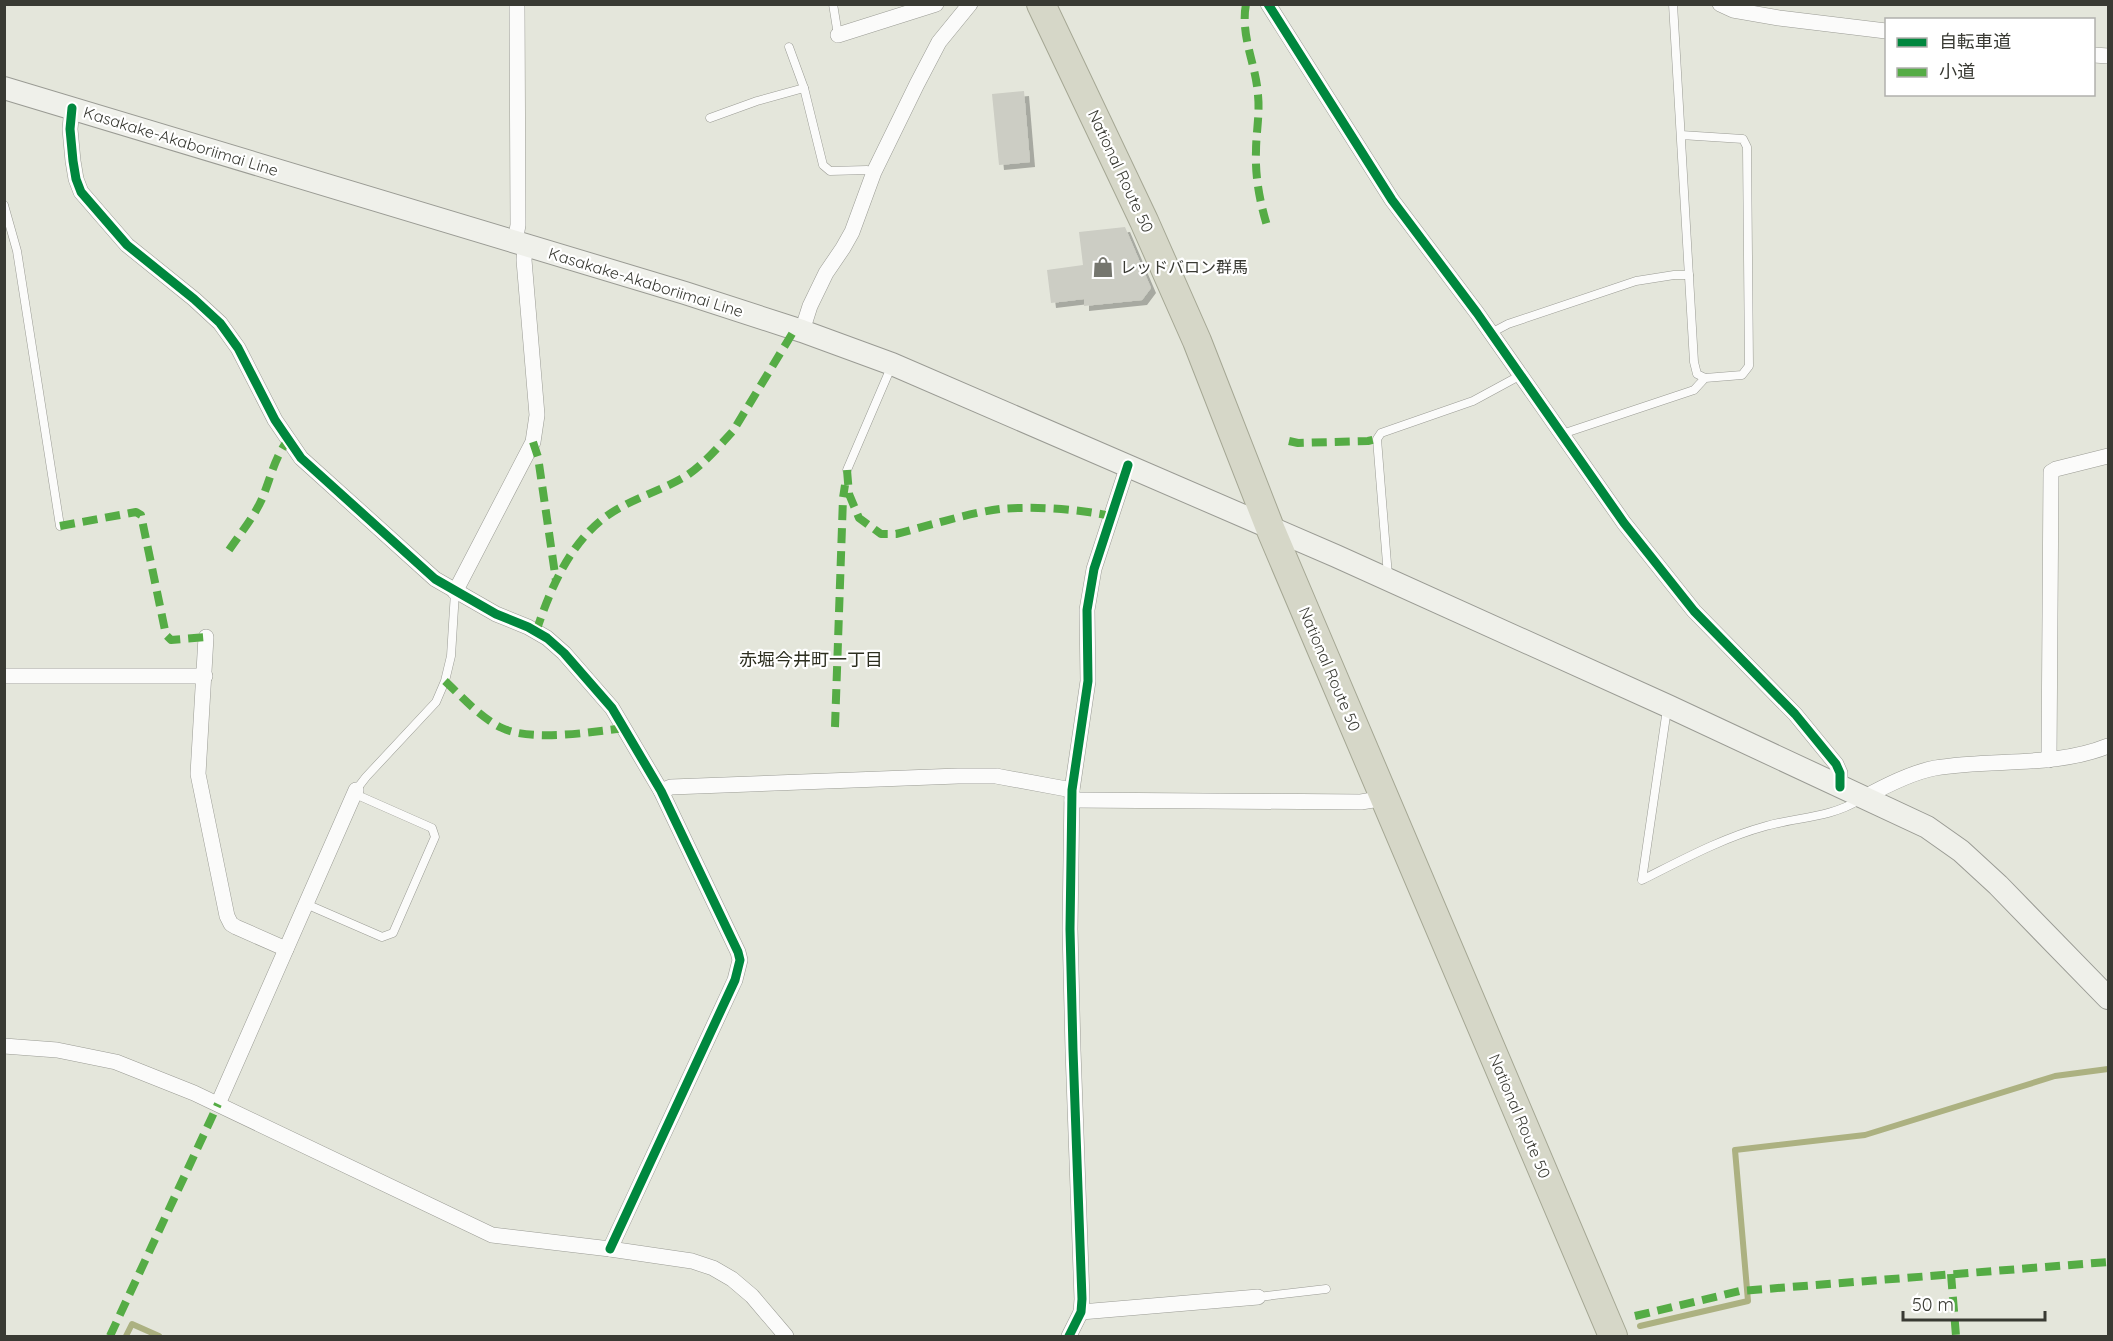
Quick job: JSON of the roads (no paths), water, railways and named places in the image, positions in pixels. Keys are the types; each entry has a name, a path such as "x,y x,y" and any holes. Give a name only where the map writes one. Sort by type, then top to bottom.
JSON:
{"highway":[{"name":"National Route 50","path":"1041,4 1144,221 1197,341 1270,528 1613,1336"}],"main road":[{"name":"Kasakake-Akaboriimai Line","path":"4,88 802,331 892,364 1128,465 1668,706 1927,827 1961,851 1998,885 2109,999"}],"street":[{"path":"455,592 460,578 536,433 535,378 524,260 518,225 517,4"},
{"path":"838,35 936,4"},
{"path":"802,331 810,306 826,273 852,232 874,172 934,51 970,4"},
{"path":"1268,4 1392,200 1491,333 1624,522 1694,610 1795,714 1836,764 1840,772 1840,787"},
{"path":"1720,4 1733,10 1779,18 1885,31"},
{"path":"72,108 70,129 76,179 81,192 127,245 220,323 238,348 276,420 301,458 435,579 496,614 548,638 612,708 661,791 740,960 735,980 610,1249"},
{"path":"2049,760 2051,472 2109,456"},
{"path":"1069,1336 1081,1312 1072,1050 1070,929 1072,795 1088,681 1087,610 1094,569 1128,465"},
{"path":"206,637 198,774 227,916 231,924 236,927 286,950"},
{"path":"4,676 205,676"},
{"path":"1863,798 1877,790 1933,768 2049,760 2093,752 2109,746"},
{"path":"661,791 672,787 996,776 1072,795 1360,802 1373,800 1383,795"},
{"path":"218,1104 356,792"},
{"path":"4,1046 57,1050 116,1062 218,1104 492,1235 692,1261 713,1268 732,1279 752,1296 786,1336"},
{"path":"1081,1312 1258,1297"}],"lane":[{"path":"833,4 838,35"},
{"path":"1673,4 1694,362 1697,374 1705,378 1742,375 1749,366 1747,147 1743,139 1681,135"},
{"path":"789,47 804,88 823,165 830,171 867,170 874,172"},
{"path":"710,118 757,101 804,88"},
{"path":"4,205 17,251 60,526"},
{"path":"1491,333 1508,324 1636,281 1689,275"},
{"path":"847,470 892,364"},
{"path":"1389,581 1377,439 1381,433 1473,401 1521,375"},
{"path":"1562,434 1694,390 1705,378"},
{"path":"306,904 382,937 393,933 435,837 432,828 356,792 366,777 436,702 452,656 455,592"},
{"path":"1668,706 1642,880 1700,850 1764,826 1830,814 1863,798"},
{"path":"1258,1297 1326,1289"}],"waterway":[{"path":"1640,1326 1748,1301 1735,1150 1865,1135 2055,1076 2108,1069"},
{"path":"126,1336 132,1324 159,1336"}],"place":[{"name":"レッドバロン群馬","path":"1103,267"}],"district":[{"name":"赤堀今井町一丁目","path":"811,659"}]}
